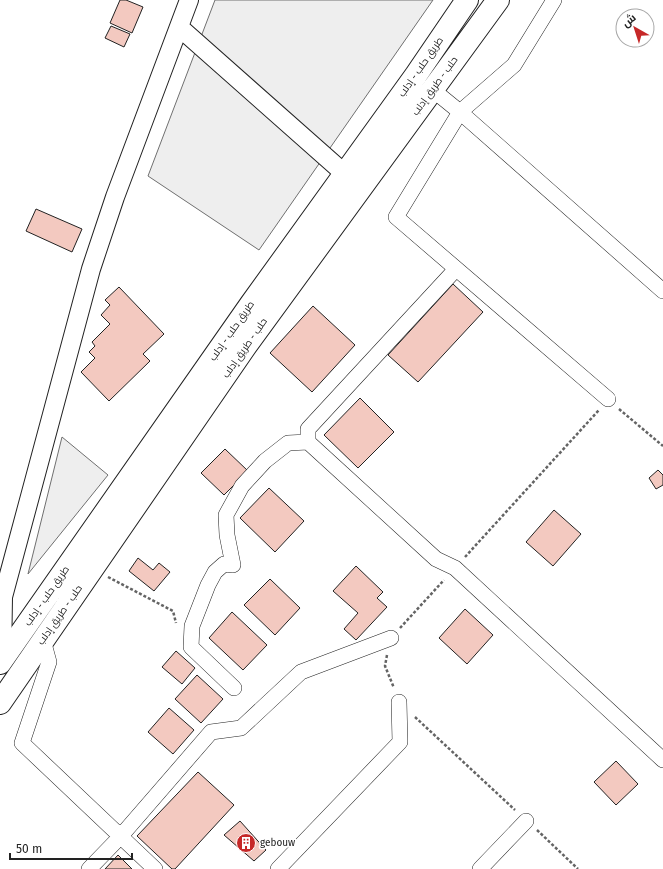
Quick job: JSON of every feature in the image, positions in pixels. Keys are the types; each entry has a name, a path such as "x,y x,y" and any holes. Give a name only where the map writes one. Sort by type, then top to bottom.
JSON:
{"highway":[{"name":"طريق حلب - إدلب","path":"1,662 251,304 416,76 467,0"},
{"name":"حلب - طريق إدلب","path":"0,703 245,347 498,0"}],"street":[{"path":"1,662 3,596 91,268 115,197 189,0"},
{"path":"554,0 514,65 460,112 396,217 608,399"},
{"path":"179,27 345,174"},
{"path":"433,90 460,112 663,291"},
{"path":"308,442 308,429 456,269"},
{"path":"234,688 191,647 192,626 208,585 215,572 224,564 233,565 227,535 226,515 242,486 265,461 288,443 308,442 436,559 455,568 663,760"},
{"path":"89,869 120,837 211,732 241,728 301,672 391,638"},
{"path":"43,640 49,662 22,743 155,869"},
{"path":"278,869 400,742 399,702"},
{"path":"480,869 526,820"}],"path":[{"path":"578,869 399,702 385,666 391,638 608,399 663,446"},
{"path":"104,575 173,611 178,629 191,647"}],"shaded area":[{"path":"215,0 433,0 259,250 148,176"},
{"path":"62,437 108,475 28,574"}],"building":[{"path":"120,0 126,0 143,7 132,33 110,23"},
{"path":"111,26 130,34 124,47 105,38"},
{"path":"36,209 82,229 72,252 26,231"},
{"path":"453,284 483,312 418,382 388,355"},
{"path":"119,287 164,334 143,354 150,361 109,401 81,372 95,358 89,352 95,346 92,342 110,324 101,315 110,305 105,300"},
{"path":"313,306 355,345 312,392 270,353"},
{"path":"360,398 394,432 358,468 324,435"},
{"path":"225,449 248,471 224,495 201,473"},
{"path":"658,470 663,475 663,485 656,489 649,478"},
{"path":"269,488 304,521 275,552 240,518"},
{"path":"554,510 581,534 553,566 526,542"},
{"path":"138,558 153,570 159,563 170,572 154,591 129,571"},
{"path":"356,566 383,592 377,598 387,607 356,640 344,629 358,613 333,591"},
{"path":"270,579 300,608 275,635 244,605"},
{"path":"465,609 493,635 467,664 439,638"},
{"path":"232,612 267,645 243,670 209,638"},
{"path":"176,651 195,668 182,684 162,667"},
{"path":"197,675 223,699 201,723 175,699"},
{"path":"169,708 194,730 173,754 148,732"},
{"path":"616,761 638,784 616,805 594,782"},
{"path":"198,772 234,805 175,869 172,869 137,836"},
{"name":"gebouw","path":"240,821 266,850 254,861 224,835"},
{"path":"118,855 132,869 105,869"}],"place":[{"name":"gebouw","path":"246,843"}]}
